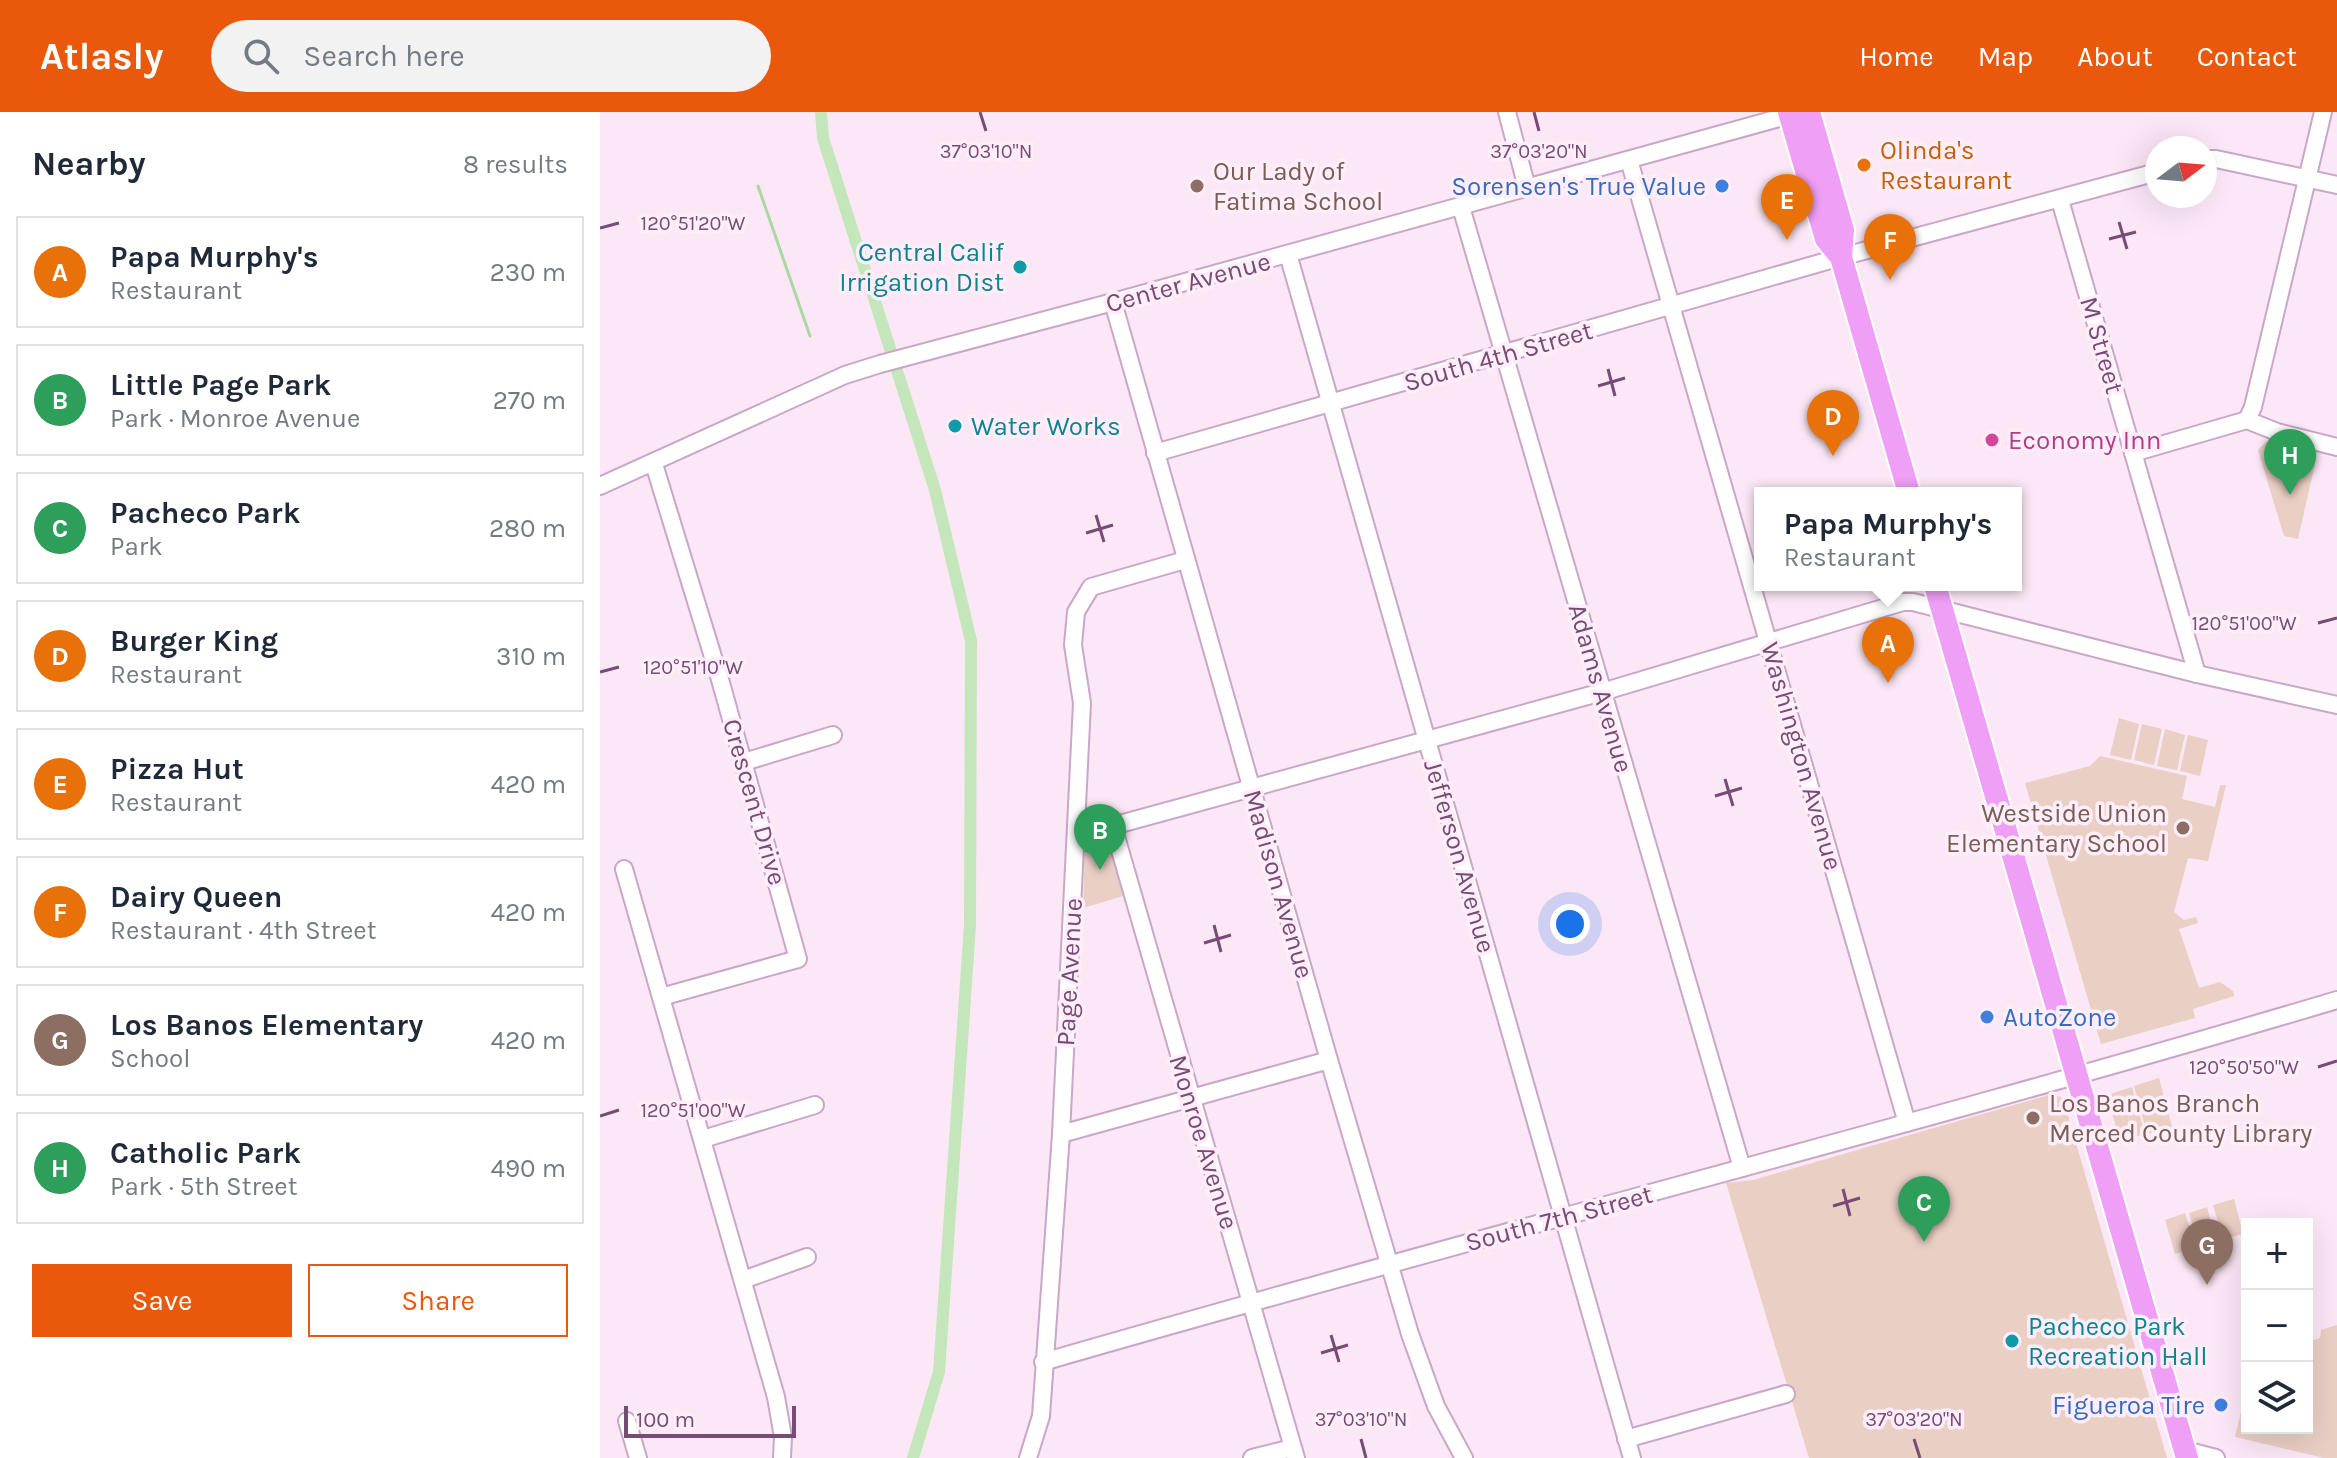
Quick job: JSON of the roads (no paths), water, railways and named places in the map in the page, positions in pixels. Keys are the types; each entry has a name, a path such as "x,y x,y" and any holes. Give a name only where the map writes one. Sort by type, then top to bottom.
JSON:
{"highway":[{"path":"1796,113 1818,172 1828,180 1843,230 1841,257 1907,487"},
{"path":"1796,113 1826,239 1841,257"},
{"path":"1937,591 2186,1454"}],"street":[{"path":"1507,112 1527,188"},
{"path":"2247,420 2253,407 2323,112"},
{"name":"Center Avenue","path":"600,486 845,375 880,364 1796,113"},
{"name":"Washington Avenue","path":"1629,160 1754,589"},
{"path":"2217,161 2337,185"},
{"name":"South 4th Street","path":"1155,453 1841,257 2145,175"},
{"name":"M Street","path":"2060,200 2197,674"},
{"name":"Adams Avenue","path":"1461,207 1742,1168"},
{"name":"Jefferson Avenue","path":"1288,254 1632,1458"},
{"name":"Madison Avenue","path":"1113,302 1329,1060 1420,1364 1436,1406 1464,1458"},
{"path":"2133,453 2247,420 2277,432 2337,447"},
{"name":"Crescent Drive","path":"654,464 744,762 798,959 661,997"},
{"name":"Page Avenue","path":"1028,1458 1041,1416 1061,1134 1082,703 1073,645 1076,612 1091,587 1185,560"},
{"name":"Washington Avenue","path":"1755,591 1907,1123"},
{"path":"1076,836 1602,692 1903,602 2337,705"},
{"path":"744,762 833,735"},
{"name":"Monroe Avenue","path":"1113,826 1294,1453"},
{"path":"624,869 780,1415 782,1458"},
{"name":"South 7th Street","path":"1043,1362 1252,1301 2076,1076 2337,1000"},
{"path":"1061,1134 1329,1060"},
{"path":"703,1139 815,1105"},
{"path":"743,1280 807,1257"},
{"path":"1626,1439 1786,1394"},
{"path":"627,1421 638,1458"},
{"path":"1252,1458 1294,1453"},
{"path":"2186,1454 2216,1458"}],"waterway":[{"path":"821,112 823,138 935,490 971,641 970,925 939,1372 913,1458"},
{"path":"758,186 810,336"}],"place":[{"name":"Olinda's Restaurant","path":"1864,165"},
{"name":"Our Lady of Fatima School","path":"1197,186"},
{"name":"Sorensen's True Value","path":"1722,186"},
{"name":"Pizza Hut","path":"1787,240"},
{"name":"Central Calif Irrigation Dist","path":"1020,267"},
{"name":"Dairy Queen","path":"1890,280"},
{"name":"Water Works","path":"955,426"},
{"name":"Economy Inn","path":"1992,440"},
{"name":"Burger King","path":"1833,456"},
{"name":"Catholic Park","path":"2290,495"},
{"name":"Papa Murphy's","path":"1888,683"},
{"name":"Westside Union Elementary School","path":"2183,828"},
{"name":"Little Page Park","path":"1100,870"},
{"name":"AutoZone","path":"1987,1017"},
{"name":"Los Banos Branch Merced County Library","path":"2033,1118"},
{"name":"Pacheco Park","path":"1924,1242"},
{"name":"Los Banos Elementary","path":"2207,1285"},
{"name":"Pacheco Park Recreation Hall","path":"2012,1341"},
{"name":"Figueroa Tire","path":"2221,1405"}]}
